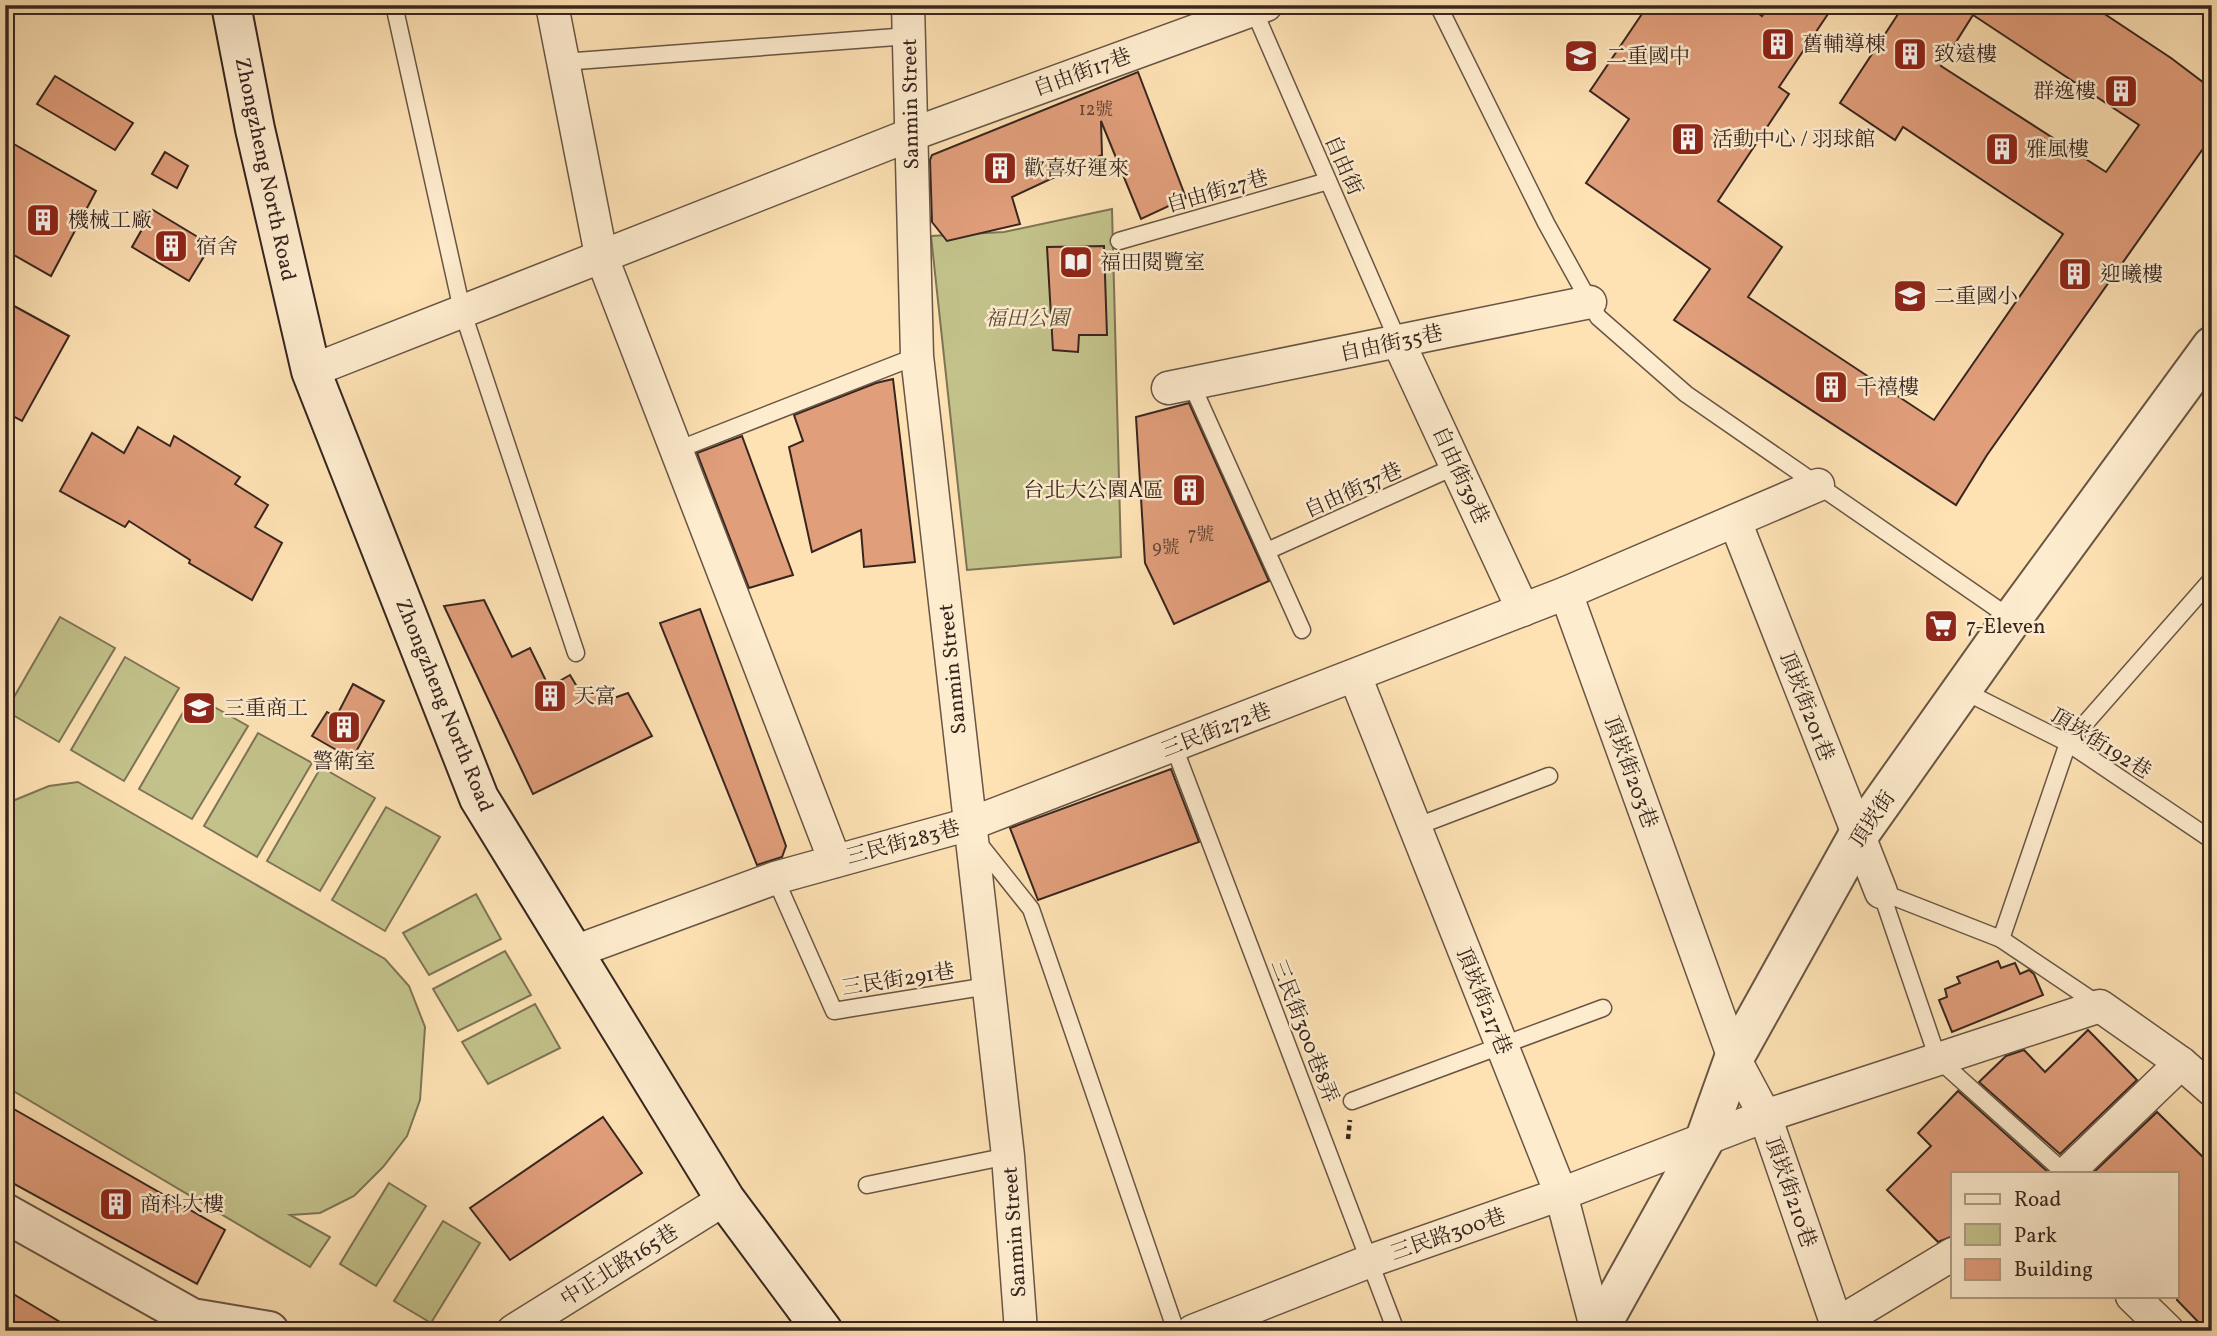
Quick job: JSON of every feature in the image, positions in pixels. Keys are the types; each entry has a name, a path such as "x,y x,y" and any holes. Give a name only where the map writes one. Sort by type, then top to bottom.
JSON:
{"main road":[{"name":"Zhongzheng North Road","path":"231,5 255,130 311,370 479,798 725,1199 823,1331"},
{"name":"頂崁街","path":"1598,1331 1705,1139 1734,1058 1858,837 2012,619 2212,346"},
{"path":"5,1213 192,1318 269,1331"}],"street":[{"path":"552,5 601,255 835,860"},
{"name":"Sanmin Street","path":"908,5 917,356 1008,1156 1021,1331"},
{"name":"自由街17巷","path":"311,370 910,135 1257,7"},
{"name":"自由街35巷","path":"1180,385 1590,302"},
{"name":"自由街39巷","path":"1398,341 1523,610"},
{"path":"1523,610 1818,485"},
{"name":"頂崁街201巷","path":"1735,521 1881,892"},
{"name":"頂崁街203巷","path":"1566,593 1734,1058"},
{"name":"三民街272巷","path":"970,828 1523,610"},
{"name":"頂崁街217巷","path":"1355,676 1562,1194 1598,1331"},
{"name":"三民街283巷","path":"574,952 775,878 835,860 970,828"},
{"path":"2100,1006 2181,1063 2211,1088"},
{"name":"三民路300巷","path":"1193,1331 1370,1261 1562,1194 1765,1116 2100,1006"},
{"name":"頂崁街210巷","path":"1734,1058 1765,1116 1838,1327"},
{"path":"2062,1170 2181,1063"},
{"name":"中正北路165巷","path":"513,1331 725,1199"},
{"path":"1838,1327 1951,1255"},
{"path":"2134,1298 2168,1331"}],"lane":[{"path":"394,5 462,310 576,653"},
{"path":"1438,5 1546,223 1598,317 1686,394 2012,619"},
{"name":"自由街","path":"1257,7 1328,181 1398,341"},
{"path":"563,62 909,36"},
{"name":"自由街27巷","path":"1118,241 1328,181"},
{"path":"677,450 917,356"},
{"name":"自由街35巷","path":"1180,385 1267,551 1302,630"},
{"name":"自由街37巷","path":"1267,551 1456,466"},
{"path":"2001,939 2068,743 2212,579"},
{"name":"頂崁街192巷","path":"1962,690 2068,743 2212,840"},
{"name":"三民街300巷8弄","path":"1174,747 1396,1331"},
{"path":"1415,827 1549,776"},
{"path":"970,828 1031,909 1176,1331"},
{"name":"三民街291巷","path":"775,878 834,1011 988,986"},
{"path":"1881,892 2001,939 2100,1006"},
{"path":"1881,892 1938,1059 2062,1170"},
{"path":"1352,1101 1603,1008"},
{"path":"867,1185 1008,1156"}],"green space":[{"name":"福田公園","path":"1112,209 1121,557 967,570 931,236 1004,232"},
{"path":"60,617 115,648 59,742 6,711"},
{"path":"125,657 179,688 124,781 71,750"},
{"path":"193,695 248,726 192,819 139,789"},
{"path":"258,733 312,763 257,857 204,826"},
{"path":"321,767 375,798 320,891 267,861"},
{"path":"78,782 385,959 409,986 425,1027 420,1100 407,1136 383,1167 354,1196 320,1213 290,1215 330,1237 310,1267 5,1086 5,804 49,786"},
{"path":"386,807 440,837 385,931 332,900"},
{"path":"476,894 501,939 429,975 403,933"},
{"path":"505,951 531,995 458,1031 433,989"},
{"path":"535,1004 560,1048 488,1084 462,1042"},
{"path":"389,1183 426,1206 376,1286 340,1264"},
{"path":"443,1221 480,1243 431,1323 394,1301"}],"building":[{"path":"1648,5 1747,5 1762,16 1770,5 1834,5 1779,87 1789,94 1718,201 1782,247 1748,297 1934,420 2063,234 1903,127 1895,140 1840,103 1904,5 2091,5 2212,89 2212,136 1987,455 1956,505 1674,320 1710,269 1586,183 1629,119 1590,91","holes":["1973,15 2139,125 2106,172 1941,66"]},
{"name":"歡喜好運來","path":"1138,72 1186,198 1141,219 1101,121 1102,155 1012,197 1020,224 947,241 932,222 932,155"},
{"path":"55,76 133,123 115,150 37,104"},
{"name":"機械工廠","path":"5,139 96,191 51,276 5,250"},
{"path":"165,152 188,166 177,188 152,174"},
{"name":"宿舍","path":"153,210 211,245 189,281 132,247"},
{"path":"1104,246 1107,335 1079,335 1078,352 1053,350 1047,247"},
{"path":"5,301 69,336 22,421 5,412"},
{"path":"893,379 915,562 864,567 861,530 812,552 789,447 803,441 794,415"},
{"name":"台北大公園A區","path":"1189,403 1269,581 1174,624 1145,563 1136,417"},
{"path":"138,427 170,446 174,436 240,477 235,484 268,505 255,527 282,543 252,600 189,563 190,560 129,521 125,527 60,491 92,433 124,453"},
{"path":"742,436 793,575 749,588 697,453"},
{"name":"天富","path":"484,600 512,657 530,648 549,687 570,675 582,695 608,687 614,698 628,693 652,736 533,794 444,606"},
{"path":"700,609 786,846 782,857 757,865 660,623"},
{"name":"警衛室","path":"353,684 384,701 352,759 312,736 327,712 336,717"},
{"path":"1171,769 1199,842 1038,900 1010,828"},
{"path":"1998,961 2001,968 2015,963 2020,974 2029,970 2034,974 2043,995 1952,1032 1939,1000 1947,997 1945,989 1960,983 1957,977"},
{"path":"2088,1030 2137,1080 2060,1154 1979,1082 2006,1056 2024,1050 2045,1072"},
{"path":"1958,1091 2048,1172 1951,1172 1951,1237 1938,1242 1887,1190 1931,1146 1918,1133"},
{"name":"商科大樓","path":"5,1104 225,1230 197,1284 5,1179"},
{"path":"2157,1112 2212,1166 2212,1331 2207,1331 2177,1300 2178,1172 2094,1172"},
{"path":"603,1117 642,1173 510,1260 470,1208"},
{"path":"5,1289 75,1331 5,1331"}],"place":[{"name":"舊輔導棟","path":"1778,44"},
{"name":"致遠樓","path":"1910,54"},
{"name":"二重國中","path":"1581,56"},
{"name":"群逸樓","path":"2121,91"},
{"name":"活動中心 / 羽球館","path":"1688,139"},
{"name":"雅風樓","path":"2002,149"},
{"name":"歡喜好運來","path":"1000,168"},
{"name":"機械工廠","path":"43,220"},
{"name":"宿舍","path":"171,246"},
{"name":"福田閱覽室","path":"1076,262"},
{"name":"迎曦樓","path":"2075,274"},
{"name":"二重國小","path":"1910,296"},
{"name":"千禧樓","path":"1831,387"},
{"name":"台北大公園A區","path":"1189,490"},
{"name":"7-Eleven","path":"1941,626"},
{"name":"天富","path":"550,696"},
{"name":"三重商工","path":"199,708"},
{"name":"警衛室","path":"344,727"},
{"name":"商科大樓","path":"116,1204"}]}
